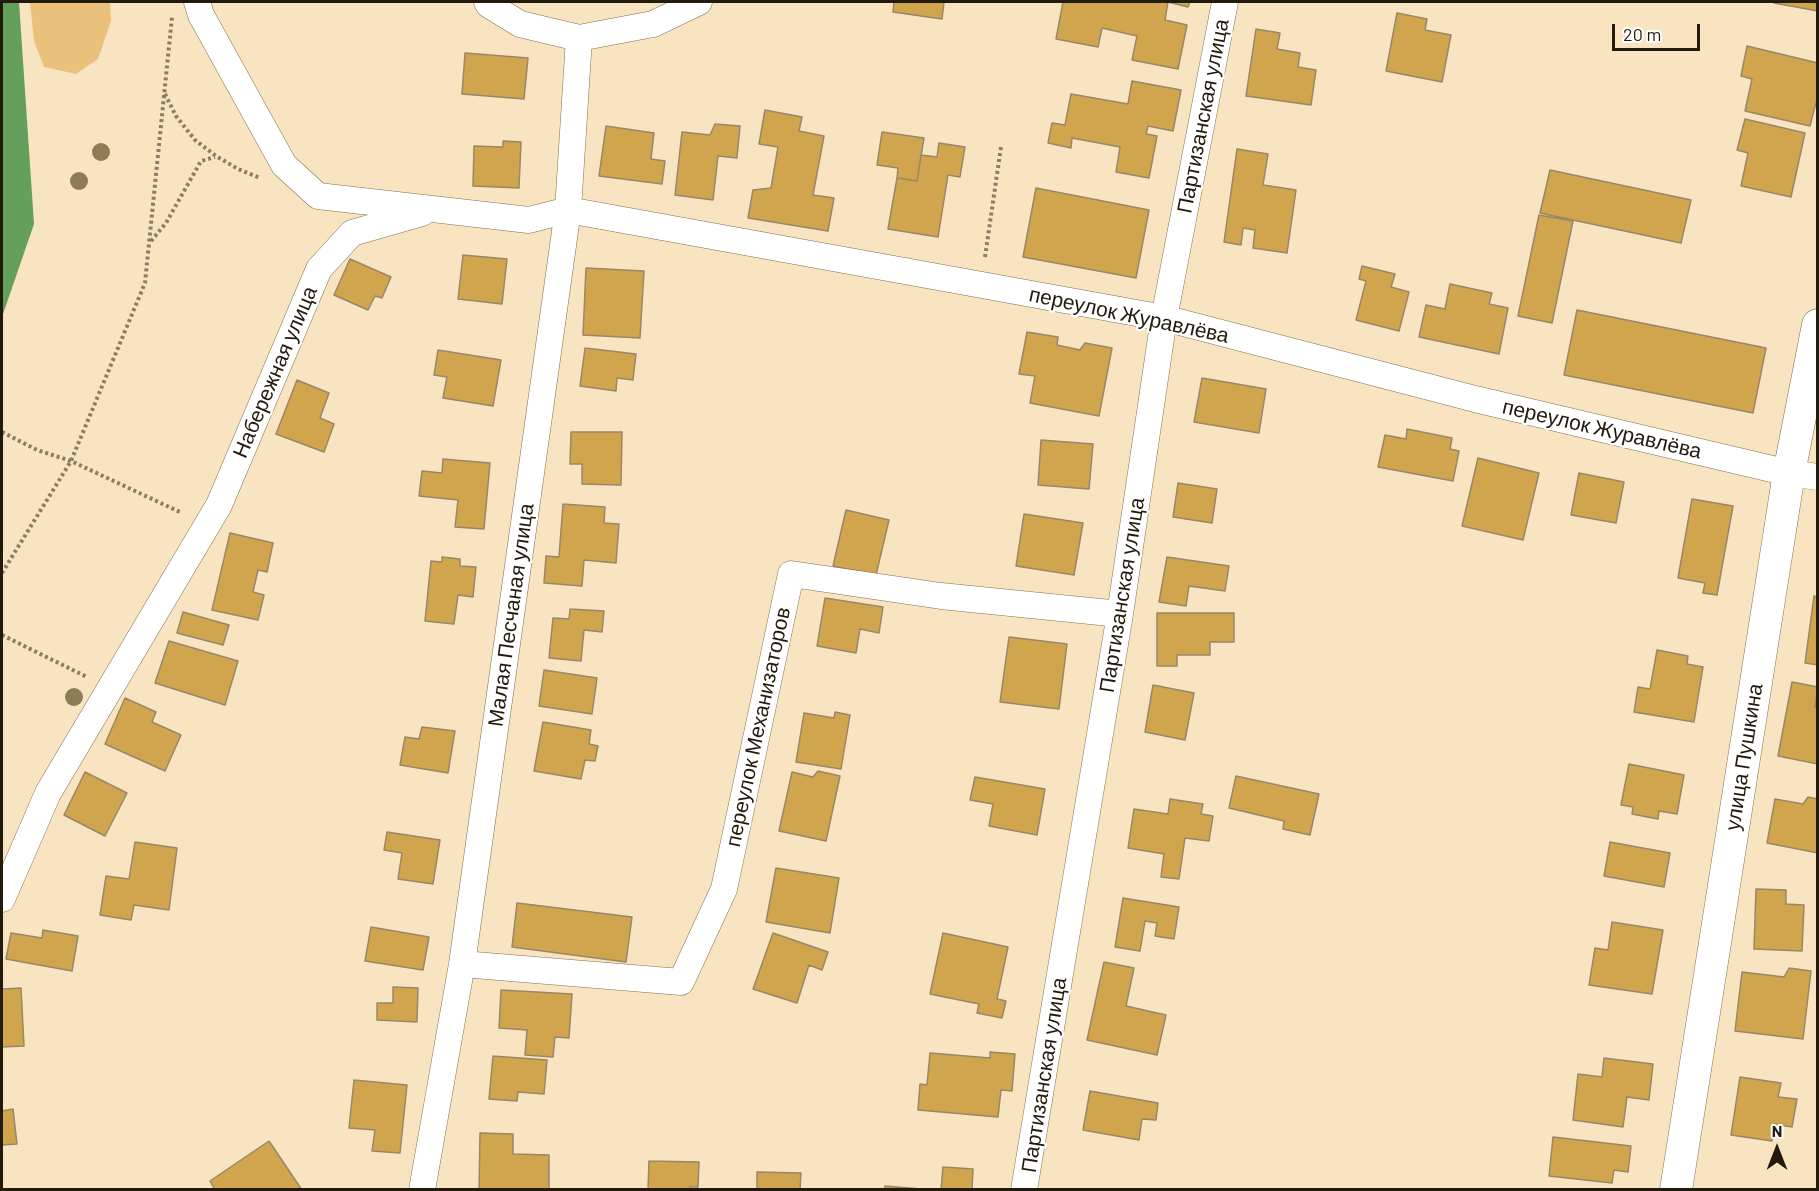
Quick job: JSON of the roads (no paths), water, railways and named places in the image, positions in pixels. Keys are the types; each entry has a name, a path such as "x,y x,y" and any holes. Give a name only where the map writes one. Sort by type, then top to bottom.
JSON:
{"street":[{"path":"197,2 201,15 284,165 318,196 434,209"},
{"path":"487,2 520,24 579,38 653,24 699,2"},
{"name":"Партизанская улица","path":"1024,1190 1120,614 1164,318 1225,2"},
{"name":"Малая Песчаная улица","path":"422,1190 462,964 568,210 579,38"},
{"name":"переулок Журавлёва","path":"434,209 530,219 568,210 1164,318 1475,399 1803,475"},
{"name":"Набережная улица","path":"2,899 48,793 219,505 319,269 352,233 434,209"},
{"name":"улица Пушкина","path":"1676,1190 1803,475 1818,325"},
{"name":"переулок Механизаторов","path":"462,964 681,982 724,889 791,574 941,596 1120,614"}]}
